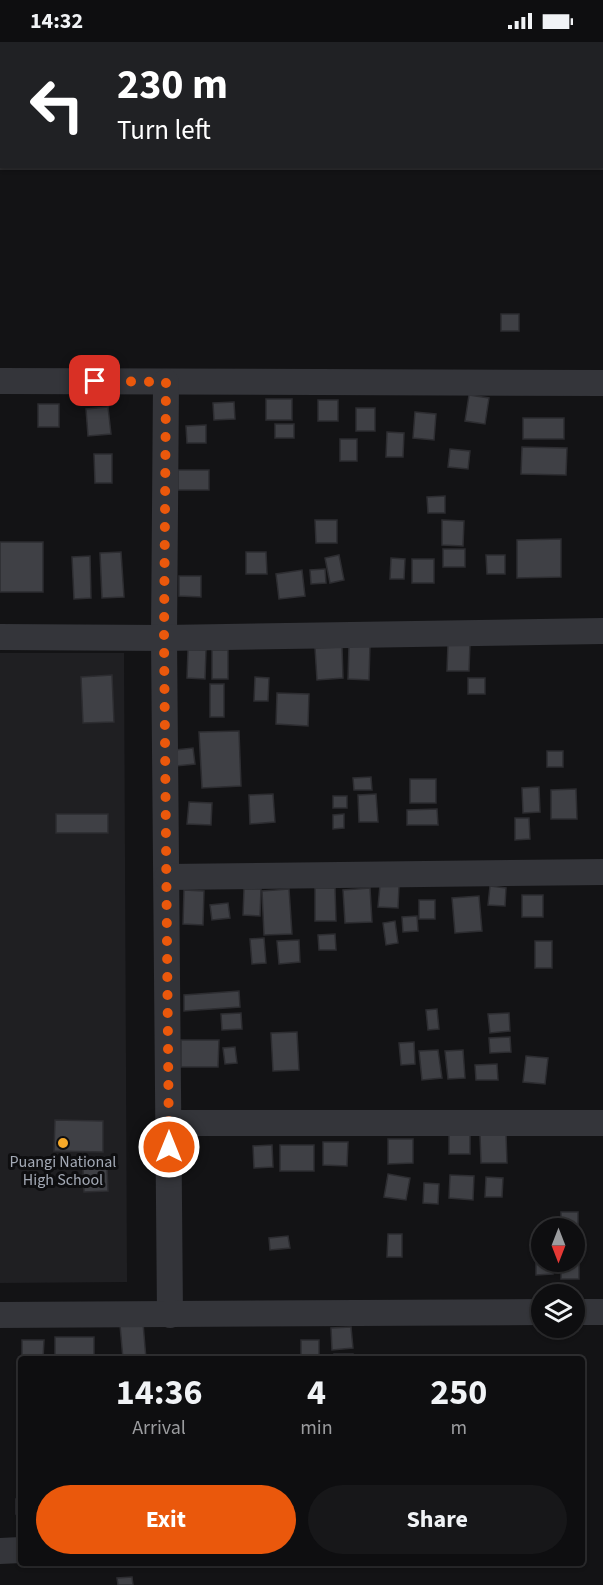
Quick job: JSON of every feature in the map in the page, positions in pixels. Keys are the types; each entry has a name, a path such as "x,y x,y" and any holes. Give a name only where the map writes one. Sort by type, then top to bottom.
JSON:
{"street":[{"path":"0,381 603,383"},
{"path":"166,382 164,638 170,1315"},
{"path":"0,637 164,638 603,631"},
{"path":"167,877 603,872"},
{"path":"169,1123 603,1123"},
{"path":"0,1315 531,1312"},
{"path":"585,1312 603,1312"},
{"path":"0,1551 18,1551"}],"shaded area":[{"path":"0,653 124,653 127,1282 0,1283"}],"building":[{"path":"501,314 519,314 519,331 501,331"},
{"path":"469,395 489,398 485,424 465,421"},
{"path":"266,399 292,399 292,420 266,420"},
{"path":"318,400 338,400 338,421 318,421"},
{"path":"234,402 235,419 214,420 213,403"},
{"path":"38,404 59,404 59,427 38,427"},
{"path":"108,407 111,434 88,436 86,409"},
{"path":"356,408 375,408 375,431 356,431"},
{"path":"415,412 436,414 434,440 413,438"},
{"path":"523,418 564,418 564,439 523,439"},
{"path":"275,424 294,424 294,438 275,438"},
{"path":"206,425 206,443 187,443 186,426"},
{"path":"387,432 404,433 403,457 386,457"},
{"path":"340,439 357,439 357,461 340,461"},
{"path":"522,447 567,448 566,475 521,474"},
{"path":"450,449 470,451 468,469 448,467"},
{"path":"94,454 112,454 112,483 95,483"},
{"path":"178,470 209,470 209,490 178,490"},
{"path":"445,496 445,513 428,513 427,497"},
{"path":"315,520 337,520 337,543 316,543"},
{"path":"442,520 464,521 463,546 442,545"},
{"path":"561,539 561,577 517,578 517,540"},
{"path":"0,542 43,542 43,592 0,592"},
{"path":"443,549 465,549 465,567 443,567"},
{"path":"121,552 124,597 102,598 100,553"},
{"path":"246,552 266,552 267,574 246,574"},
{"path":"339,555 344,580 330,583 325,558"},
{"path":"486,555 505,555 505,574 487,574"},
{"path":"90,556 91,598 74,599 72,557"},
{"path":"391,558 405,559 404,579 390,579"},
{"path":"412,559 434,559 434,583 412,583"},
{"path":"325,569 326,583 311,584 310,570"},
{"path":"302,570 305,596 279,599 276,574"},
{"path":"179,576 201,576 201,597 179,596"},
{"path":"448,643 470,643 469,671 447,671"},
{"path":"349,644 370,644 369,680 348,679"},
{"path":"342,647 343,678 317,680 315,648"},
{"path":"188,650 206,650 205,679 187,678"},
{"path":"212,650 228,650 228,679 212,679"},
{"path":"112,675 114,722 83,723 81,677"},
{"path":"255,677 269,678 268,701 254,701"},
{"path":"468,678 485,678 485,694 468,694"},
{"path":"210,684 224,684 224,717 210,717"},
{"path":"277,693 309,694 308,726 276,724"},
{"path":"239,731 241,786 202,788 199,732"},
{"path":"193,748 195,764 176,766 175,750"},
{"path":"547,751 563,751 563,767 547,767"},
{"path":"371,777 372,790 354,790 353,778"},
{"path":"410,779 436,779 436,803 410,803"},
{"path":"539,787 540,812 523,813 522,788"},
{"path":"576,789 577,819 551,819 551,790"},
{"path":"273,794 275,822 250,824 249,795"},
{"path":"376,794 378,822 359,822 358,795"},
{"path":"333,796 347,796 347,808 333,808"},
{"path":"189,802 212,803 211,825 187,824"},
{"path":"437,809 438,825 407,825 407,810"},
{"path":"56,814 108,814 108,833 56,833"},
{"path":"344,814 344,828 333,829 333,815"},
{"path":"515,818 529,818 530,839 515,840"},
{"path":"380,885 399,886 398,908 378,907"},
{"path":"490,886 506,888 505,906 488,905"},
{"path":"315,888 335,888 336,921 315,921"},
{"path":"370,888 372,922 345,923 343,890"},
{"path":"244,889 261,889 260,916 243,915"},
{"path":"289,889 292,934 264,935 262,891"},
{"path":"184,890 204,891 203,925 183,924"},
{"path":"522,895 543,895 543,917 522,917"},
{"path":"479,896 482,931 455,933 452,898"},
{"path":"419,900 435,900 435,919 419,919"},
{"path":"228,903 230,918 212,920 210,905"},
{"path":"417,916 418,931 403,932 402,917"},
{"path":"395,921 398,943 386,945 383,923"},
{"path":"335,934 336,950 319,950 318,935"},
{"path":"264,938 266,963 252,964 250,939"},
{"path":"299,940 300,962 279,964 277,941"},
{"path":"535,941 552,941 552,968 535,968"},
{"path":"239,991 240,1007 184,1011 184,995"},
{"path":"437,1009 439,1029 428,1030 426,1010"},
{"path":"241,1013 242,1029 222,1030 221,1014"},
{"path":"509,1013 510,1031 490,1033 488,1014"},
{"path":"297,1032 299,1070 273,1071 271,1033"},
{"path":"510,1037 511,1052 490,1053 489,1038"},
{"path":"181,1040 219,1040 218,1067 181,1067"},
{"path":"414,1042 415,1064 401,1065 399,1043"},
{"path":"235,1047 237,1063 225,1064 223,1048"},
{"path":"438,1050 442,1078 422,1080 419,1051"},
{"path":"463,1050 465,1078 448,1079 445,1051"},
{"path":"526,1056 548,1058 545,1084 523,1082"},
{"path":"497,1064 498,1080 476,1080 475,1065"},
{"path":"55,1120 103,1121 103,1152 54,1151"},
{"path":"449,1129 470,1129 470,1154 449,1154"},
{"path":"506,1134 507,1163 481,1163 480,1135"},
{"path":"388,1139 413,1139 413,1163 388,1164"},
{"path":"323,1142 348,1142 347,1166 323,1165"},
{"path":"272,1145 273,1167 254,1168 253,1146"},
{"path":"280,1145 314,1145 314,1171 280,1171"},
{"path":"107,1168 108,1191 84,1192 83,1169"},
{"path":"388,1174 410,1178 406,1200 384,1197"},
{"path":"450,1175 474,1176 473,1200 449,1198"},
{"path":"486,1177 503,1178 502,1197 485,1197"},
{"path":"424,1183 439,1184 438,1204 423,1203"},
{"path":"561,1212 578,1212 578,1218 561,1218"},
{"path":"388,1234 402,1234 402,1257 387,1257"},
{"path":"288,1236 290,1248 270,1250 269,1238"},
{"path":"536,1272 553,1272 553,1274 536,1275"},
{"path":"561,1272 579,1272 579,1279 561,1279"},
{"path":"143,1323 146,1356 123,1356 120,1325"},
{"path":"351,1327 353,1348 332,1350 331,1328"},
{"path":"55,1337 94,1337 94,1356 55,1356"},
{"path":"22,1340 44,1340 43,1356 22,1356"},
{"path":"301,1340 319,1340 319,1356 301,1356"},
{"path":"334,1354 353,1354 353,1356 334,1356"},
{"path":"16,1499 18,1499 18,1514 16,1514"},
{"path":"132,1577 133,1585 118,1585 117,1578"}],"place":[{"name":"Puangi National High School","path":"63,1143"}],"route":[{"path":"95,381 166,382 164,638 169,1147"}]}
